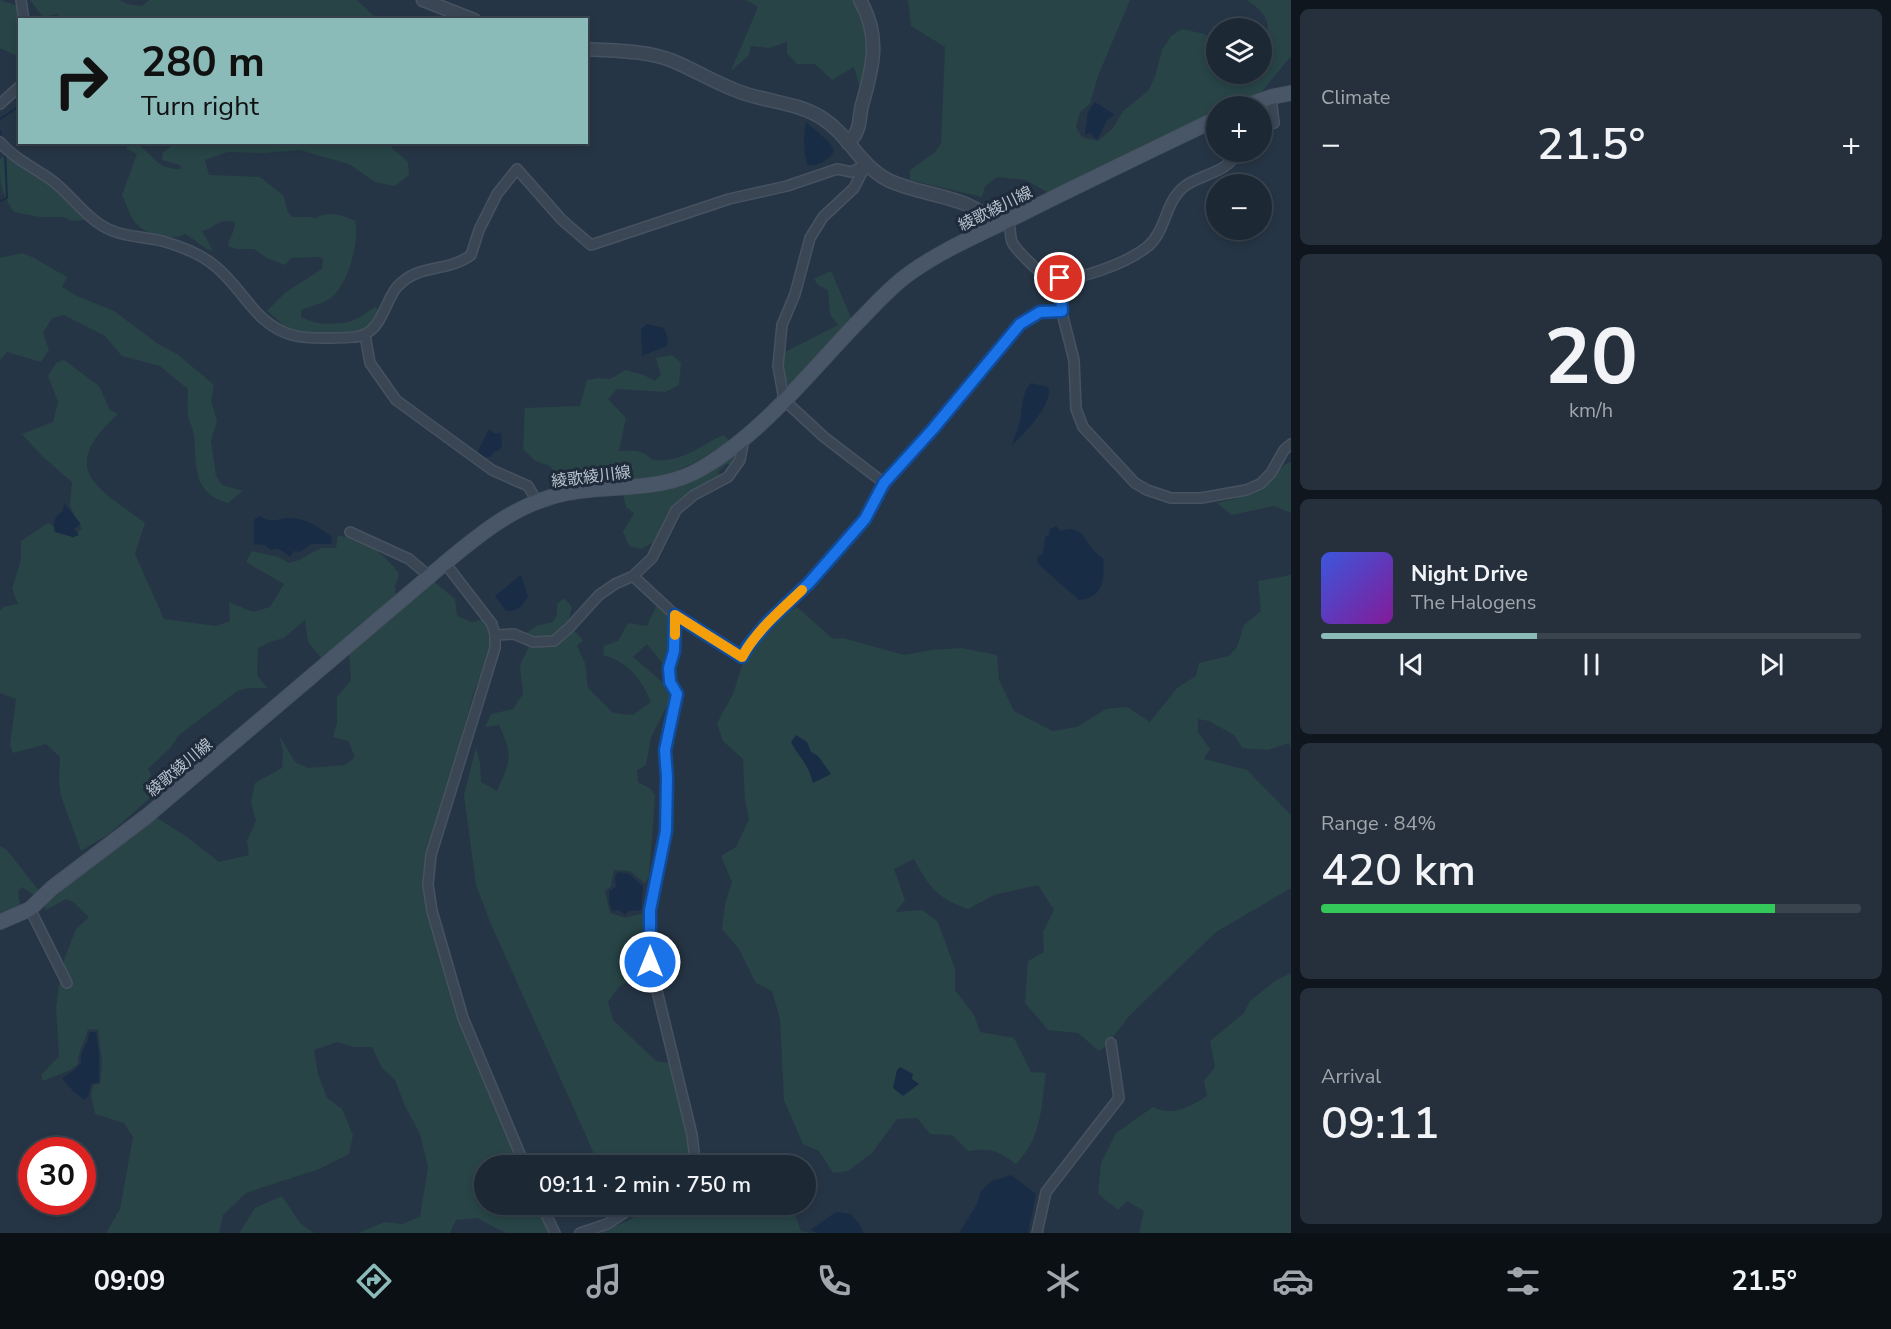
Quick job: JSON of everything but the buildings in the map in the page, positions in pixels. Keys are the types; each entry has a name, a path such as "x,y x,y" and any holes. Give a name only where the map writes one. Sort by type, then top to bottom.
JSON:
{"main road":[{"path":"1272,97 1291,93"},
{"name":"綾歌綾川線","path":"0,922 30,909 52,888 147,816 445,562 521,507 577,491 648,487 677,481 703,468 744,438 902,279 936,256 1206,124"}],"street":[{"path":"21,0 24,18"},
{"path":"423,0 469,18"},
{"path":"848,143 858,128 874,60 868,19 860,0"},
{"path":"588,49 656,56 672,60 742,93 801,108 823,118 866,164 892,182 977,209 996,226"},
{"path":"0,104 18,88"},
{"path":"1272,106 1274,123 1272,124"},
{"path":"0,142 10,154 54,182 104,227 115,232 176,246 215,265 255,312 291,335 338,337 365,335 381,320 396,288 414,273 456,263 471,255 479,230 497,194 518,169 562,220 591,245 729,199 787,186 837,169 852,171 866,164"},
{"path":"1009,220 1012,242 1040,272 1049,277 1078,276 1102,270 1147,247 1157,236 1167,209 1175,196 1186,185 1204,178 1229,162"},
{"path":"866,164 854,188 823,217 810,238 795,294 782,325 778,366 784,400 824,437 884,483"},
{"path":"1060,278 1062,311 1074,360 1076,409 1083,427 1135,483 1147,490 1171,498 1201,498 1246,490 1266,479 1284,450 1291,444"},
{"path":"633,576 675,615 742,657 768,622 816,575 865,519 884,483 941,420 1020,324 1040,312 1062,311"},
{"path":"365,335 370,363 396,400 492,470 528,486 537,501"},
{"path":"495,635 514,634 533,642 554,640 569,628 599,595 633,576 652,558 676,510 694,495 728,477 740,460 744,438"},
{"path":"350,532 409,559 429,576"},
{"path":"445,562 492,624 495,635 491,664 431,855 428,885 432,911 463,1018 520,1155"},
{"path":"675,615 674,651 669,668 670,682 677,694 665,750 666,831 650,910 650,962 692,1135 693,1155"},
{"path":"30,909 67,983"},
{"path":"1037,1233 1046,1192 1119,1098 1111,1043"},
{"path":"546,1215 555,1233"},
{"path":"580,1233 607,1224 621,1215"}],"green space":[{"path":"0,0 18,6 18,57 0,48"},
{"path":"30,0 119,0 127,4 142,6 149,0 357,0 376,18 59,18 58,14 43,17"},
{"path":"746,0 852,0 862,22 866,43 860,88 854,67 832,80 815,64 797,64 787,53 787,42 769,48 751,46 749,55 731,71 758,7"},
{"path":"908,0 1130,0 1098,76 1090,104 1080,112 1076,127 1082,137 1098,141 1113,128 1123,111 1148,91 1155,77 1162,50 1171,36 1182,29 1206,35 1206,84 1268,84 1255,96 1206,96 1206,119 1050,194 1026,180 997,177 985,186 982,197 910,180 910,170 934,153 941,144 945,47 911,26"},
{"path":"1247,0 1291,0 1291,56 1272,79 1272,18 1266,18 1257,7"},
{"path":"127,144 143,148 162,165 181,169 180,165 162,160 163,152 174,144 388,144 408,162 409,175 395,186 375,182 349,164 300,150 264,153 227,152 205,160 209,175 260,177 284,196 287,210 292,217 312,217 314,219 335,214 355,221 354,250 348,272 338,291 329,299 301,310 301,317 327,324 354,320 375,307 382,312 370,326 358,332 301,333 285,326 267,311 286,292 322,269 323,259 319,257 291,258 285,265 267,258 254,249 236,249 228,246 235,222 220,222 202,231 213,251 185,234 172,237 158,236 139,226 132,218 122,195 137,154 127,149"},
{"path":"7,156 49,184 68,200 85,220 72,221 63,217 40,217 14,212 3,192 1,181 0,159"},
{"path":"22,253 67,277 62,287 77,296 114,311 158,344 177,354 214,385 211,401 217,421 211,441 216,476 222,485 243,491 228,503 208,492 202,485 196,467 194,435 188,416 188,389 160,366 122,356 105,336 64,315 52,318 43,333 49,350 41,362 7,352 0,360 0,258"},
{"path":"831,271 852,320 788,385 782,367 785,352 838,325 830,314 828,290 818,285 814,279"},
{"path":"672,355 681,363 679,385 665,392 617,389 608,399 626,418 619,451 638,451 653,459 664,460 682,456 723,435 730,441 698,461 662,477 560,484 550,466 535,461 523,449 525,408 580,406 587,380 610,379 626,370 655,381 661,375 656,358"},
{"path":"64,360 99,386 110,410 118,414 100,433 90,449 87,463 90,475 98,486 145,523 135,554 164,619 216,626 230,621 229,602 253,612 270,607 284,584 246,562 252,551 278,557 289,563 321,548 336,548 338,536 347,537 364,543 380,553 399,574 395,586 396,598 321,658 308,642 305,620 284,638 258,648 257,675 267,688 248,688 237,691 179,735 170,748 148,769 159,790 109,834 81,851 61,796 60,757 46,744 13,753 10,745 16,699 0,693 0,611 3,607 18,604 12,589 21,560 21,541 48,523 73,538 82,528 75,521 70,506 72,482 42,456 22,434 53,422 58,402 48,376 56,363"},
{"path":"738,451 733,465 726,464 718,472 722,478 687,494 669,510 663,531 656,541 641,549 629,546 623,532 634,513 626,507 623,494"},
{"path":"1291,462 1291,513 1274,506 1231,515 1217,503 1255,491"},
{"path":"1291,574 1291,750 1289,743 1268,750 1242,748 1234,735 1209,721 1198,719 1198,732 1210,749 1204,759 1247,770 1291,815 1291,888 1216,932 1130,1015 1105,1047 1099,1051 1078,1033 1048,1030 1025,1003 1028,961 1044,952 1043,932 1054,910 1038,885 994,895 968,909 941,896 929,884 914,859 894,869 905,900 895,912 922,910 938,922 955,969 955,990 974,1015 980,1032 1014,1038 1031,1072 1046,1073 1039,1122 1025,1154 1016,1164 994,1151 968,1151 952,1135 930,1134 917,1118 897,1119 872,1153 848,1171 833,1173 819,1151 803,1144 784,1100 780,1019 772,991 756,983 739,949 722,929 725,904 732,882 721,856 736,847 749,819 745,800 743,759 723,741 717,723 733,694 743,663 772,622 797,607 833,639 843,638 904,655 961,648 997,655 999,680 1014,711 1052,731 1077,727 1106,709 1127,707 1150,722 1177,688 1196,676 1199,663 1229,656 1237,647 1244,625 1261,611 1258,581"},
{"path":"432,580 455,599 457,616 471,622 486,619 492,636 439,817 428,912 511,1144 513,1155 474,1155 474,1215 542,1215 550,1233 506,1233 477,1218 456,1220 450,1233 358,1233 385,1222 402,1224 420,1217 428,1167 420,1134 405,1106 395,1080 382,1068 372,1047 353,1047 337,1042 314,1050 318,1074 327,1098 342,1109 353,1135 349,1154 319,1169 246,1193 223,1215 219,1233 106,1233 120,1209 133,1137 124,1123 95,1114 91,1095 93,1085 100,1084 102,1063 98,1030 88,1029 78,1064 70,1070 43,1081 41,1075 59,1056 56,1008 65,957 76,929 89,917 73,902 66,899 46,910 44,905 154,816 187,837 219,862 249,855 247,841 256,821 251,802 255,783 282,768 283,751 279,735 295,762 308,768 345,765 355,757 348,741 333,737 337,723 337,697 351,680 349,651"},
{"path":"564,598 572,607 568,624 583,640 577,646 585,663 588,688 613,713 633,715 651,702 633,672 620,662 603,655 604,646 618,641 628,623 647,626 658,602 670,618 665,666 647,644 633,657 668,687 671,698 651,737 646,765 637,770 638,782 651,789 655,796 649,877 645,883 630,871 614,870 611,886 605,891 610,913 625,918 644,913 644,971 619,987 608,1002 613,1020 656,1061 671,1063 687,1127 687,1155 595,1155 490,922 476,885 464,795 476,748 481,782 497,791 507,765 507,744 499,725 485,727 491,714 513,709 523,694 520,665 528,649 524,635 536,626 553,622 557,614 557,604"},
{"path":"0,846 7,850 39,891 34,895 22,887 18,891 20,905 0,913"},
{"path":"1291,973 1291,1233 1139,1233 1144,1211 1127,1201 1118,1210 1098,1194 1101,1163 1116,1133 1153,1107 1174,1111 1207,1096 1204,1081 1215,1067 1210,1041 1244,1013 1250,1001 1275,981"},
{"path":"282,1196 300,1223 314,1233 239,1233 255,1208"},
{"path":"637,1215 795,1215 801,1231 811,1233 596,1233 628,1221"}],"water":[{"path":"1095,102 1115,115 1107,120 1097,140 1090,133 1085,135 1088,112"},
{"path":"806,122 830,143 834,151 819,164 807,165 804,144"},
{"path":"647,324 664,328 668,339 667,346 642,356 641,329"},
{"path":"1031,383 1048,387 1047,402 1024,434 1012,445 1020,420 1024,394"},
{"path":"489,429 495,434 501,433 502,446 491,457 479,457 478,451"},
{"path":"64,503 81,524 74,529 79,535 73,537 55,532 55,520 63,510"},
{"path":"259,516 269,520 292,518 308,522 332,537 331,544 311,544 300,552 294,551 290,557 279,550 271,550 265,545 254,544 254,520"},
{"path":"1056,526 1061,531 1076,530 1103,558 1103,580 1094,595 1079,600 1038,564 1037,558 1043,553 1045,537 1049,535 1050,529"},
{"path":"521,575 528,596 520,608 506,611 495,596"},
{"path":"796,735 807,742 811,752 818,756 831,774 813,783 806,766 791,742"},
{"path":"618,872 629,874 643,886 641,910 629,911 625,915 619,910 612,911 609,891 616,887 615,877"},
{"path":"89,1032 96,1032 99,1082 91,1084 85,1100 62,1078 81,1063"},
{"path":"900,1067 913,1074 912,1079 919,1084 903,1096 893,1088 897,1070"},
{"path":"1011,1175 1036,1194 1028,1233 959,1233 977,1204 981,1191 992,1181"},
{"path":"836,1212 851,1214 864,1233 818,1233 810,1230"}],"waterway":[{"path":"0,119 18,107"},
{"path":"0,201 7,198 5,153"}],"slow traffic":[{"path":"675,635 675,615 742,657 768,622 802,590"}],"route":[{"path":"650,962 650,910 666,831 665,750 677,694 670,682 669,668 674,651 675,615 742,657 768,622 824,568 865,519 884,483 933,429 1020,324 1040,312 1062,311 1060,278"}]}
